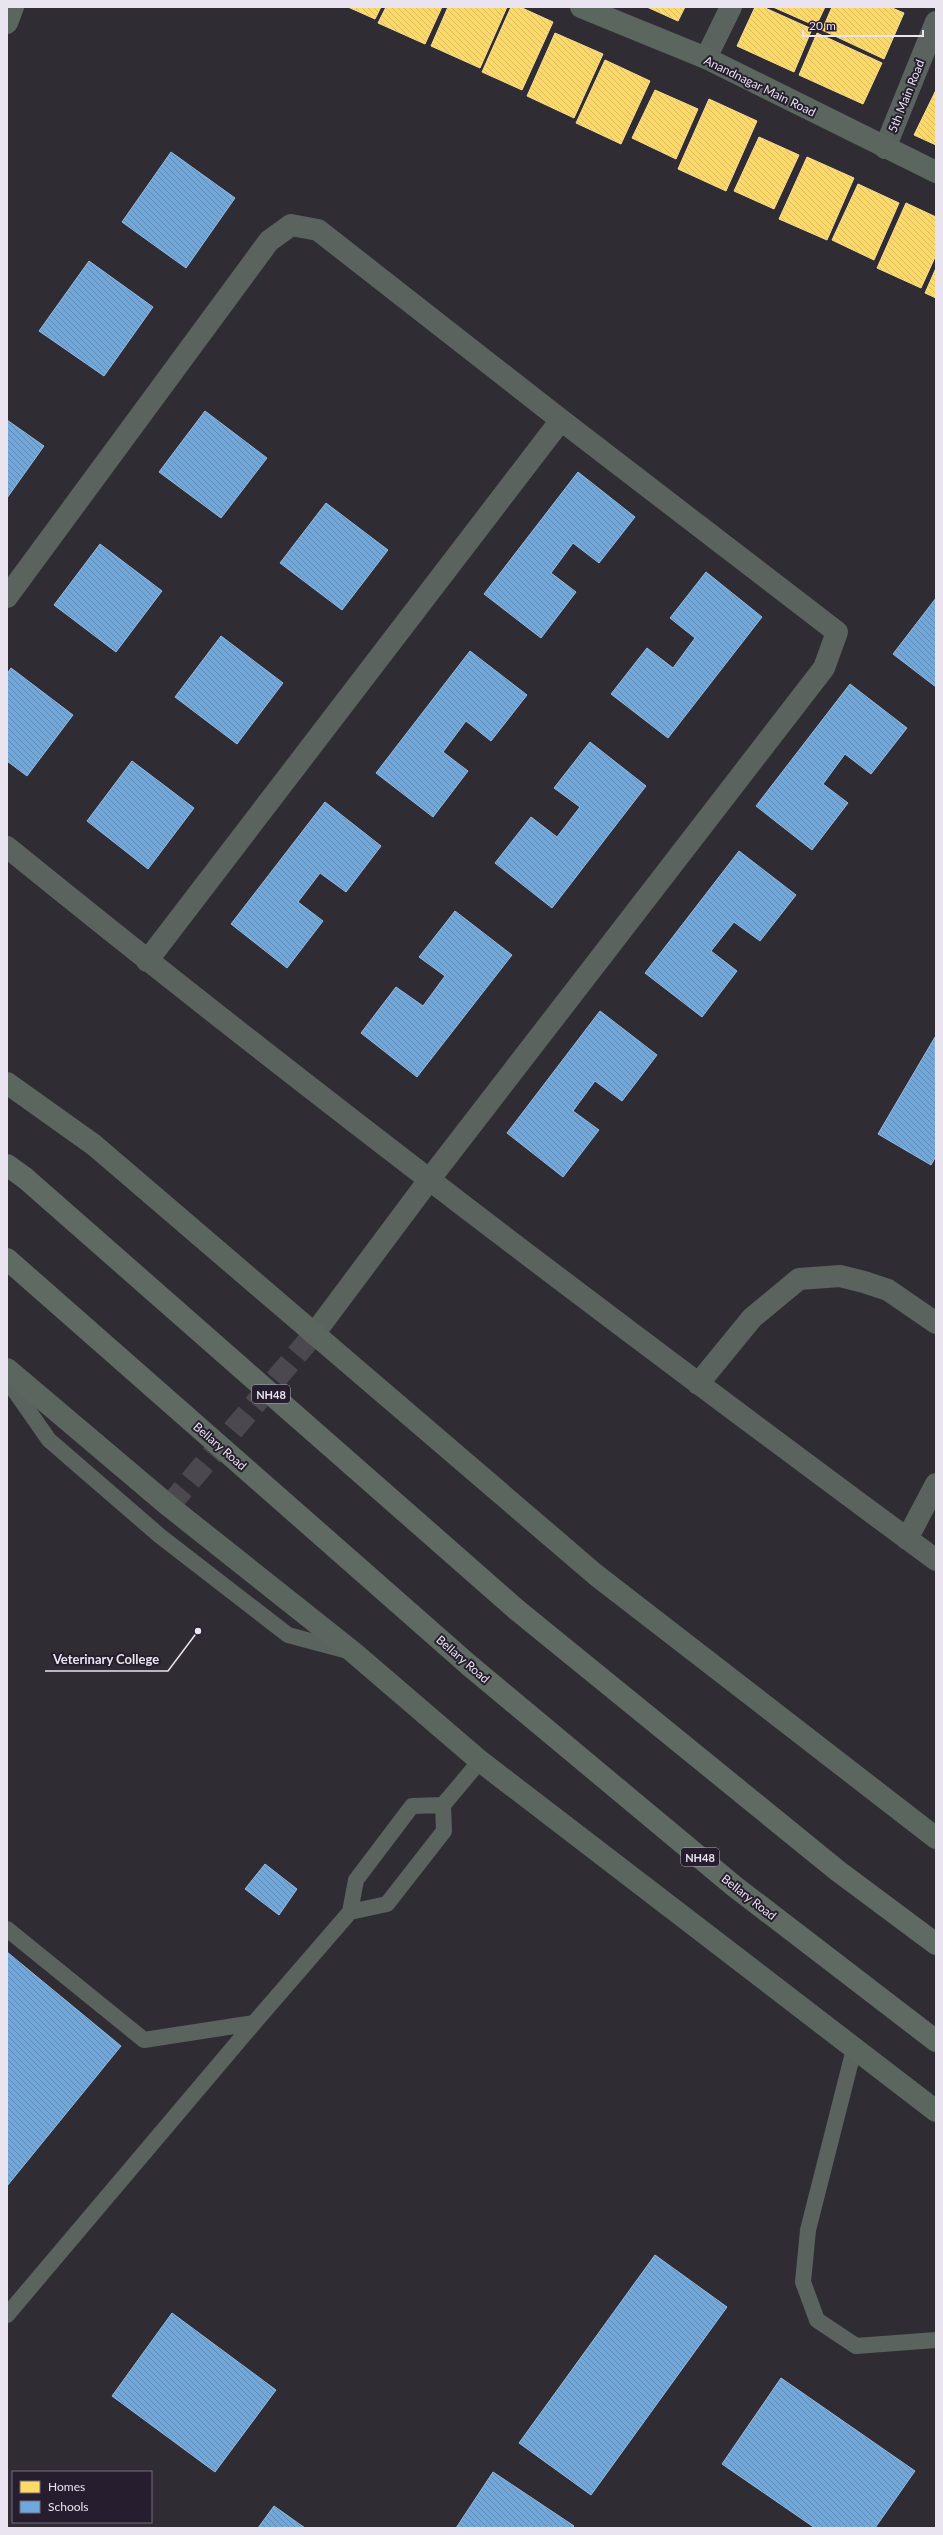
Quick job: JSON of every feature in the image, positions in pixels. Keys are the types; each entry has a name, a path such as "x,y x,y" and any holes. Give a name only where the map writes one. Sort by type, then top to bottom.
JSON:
{"highway":[{"name":"NH48","path":"7,1166 25,1178 517,1610 838,1871 936,1944"},
{"name":"Bellary Road","path":"7,1259 470,1666 734,1886 936,2041"}],"street":[{"path":"7,23 14,7"},
{"name":"Anandnagar Main Road","path":"581,7 706,58 936,172"},
{"path":"706,58 730,7"},
{"name":"5th Main Road","path":"885,148 936,22"},
{"path":"7,597 269,241 291,225 318,230 560,420 837,632 824,668 429,1180 314,1334"},
{"path":"147,961 560,420"},
{"path":"7,847 147,961 429,1180 698,1384 936,1560"},
{"path":"7,1083 94,1145 596,1575 936,1838"},
{"path":"698,1384 752,1318 799,1279 840,1276 864,1282 888,1290 936,1323"},
{"path":"7,1369 169,1506 353,1652 480,1761 936,2112"},
{"path":"907,1539 936,1484"}],"lane":[{"path":"7,1380 49,1440 160,1536 288,1635 353,1652"},
{"path":"350,1912 387,1904 444,1830 442,1805 480,1761"},
{"path":"7,2315 350,1912 356,1880 412,1806 442,1805"},
{"path":"7,1929 144,2040 254,2023"},
{"path":"854,2049 808,2230 803,2282 817,2320 856,2346 936,2340"}],"building: Homes":[{"path":"348,7 381,7 375,19"},
{"path":"386,7 442,7 425,44 378,23"},
{"path":"448,7 507,7 480,68 431,46"},
{"path":"511,7 520,7 553,22 522,90 482,72"},
{"path":"647,7 685,7 678,21"},
{"path":"755,7 763,7 812,29 794,72 737,46"},
{"path":"773,7 825,7 816,26"},
{"path":"832,7 890,7 904,13 884,59 822,30"},
{"path":"555,33 603,54 574,118 527,96"},
{"path":"817,33 882,63 863,104 799,75"},
{"path":"605,60 650,81 621,144 576,123"},
{"path":"655,90 698,109 676,159 632,138"},
{"path":"936,90 936,145 914,135"},
{"path":"709,99 757,121 726,191 678,169"},
{"path":"759,137 799,155 774,209 734,191"},
{"path":"807,157 854,178 827,240 779,219"},
{"path":"858,184 899,203 874,260 832,240"},
{"path":"906,203 936,217 936,255 921,288 877,268"},
{"path":"936,268 936,298 925,293"}],"building: Schools":[{"path":"171,152 235,198 186,268 122,222"},
{"path":"89,261 153,307 104,376 39,331"},
{"path":"205,411 267,458 221,518 159,472"},
{"path":"7,420 44,446 7,498"},
{"path":"578,472 635,517 599,563 573,543 551,573 576,592 541,638 484,594"},
{"path":"326,503 388,550 342,610 280,563"},
{"path":"100,544 162,591 116,652 54,605"},
{"path":"706,572 762,617 668,738 611,694 647,648 673,668 695,638 670,618"},
{"path":"936,598 936,687 893,654"},
{"path":"221,636 283,683 237,744 175,697"},
{"path":"470,651 527,695 491,741 466,721 443,752 468,771 433,817 376,773"},
{"path":"11,668 73,715 27,776 7,761 7,674"},
{"path":"850,684 907,728 871,774 845,754 823,784 848,803 812,850 756,806"},
{"path":"590,742 646,786 552,908 495,863 531,817 557,837 580,807 554,788"},
{"path":"132,761 194,808 148,869 87,821"},
{"path":"325,802 381,846 346,892 320,873 298,902 323,921 287,968 231,924"},
{"path":"739,851 796,895 760,941 734,922 711,951 737,971 702,1017 645,973"},
{"path":"455,911 512,955 417,1077 361,1033 396,987 423,1006 445,976 419,957"},
{"path":"600,1011 657,1055 622,1101 595,1081 573,1111 599,1130 563,1177 507,1133"},
{"path":"935,1037 936,1156 931,1165 878,1134"},
{"path":"265,1864 297,1889 279,1915 245,1889"},
{"path":"7,1952 121,2046 7,2186"},
{"path":"655,2255 727,2307 591,2495 519,2443"},
{"path":"172,2313 276,2390 215,2472 112,2396"},
{"path":"781,2378 915,2471 875,2528 815,2528 722,2464"},
{"path":"493,2472 574,2526 572,2528 456,2528"},
{"path":"274,2506 305,2528 258,2528"}],"tunnel":[{"path":"169,1506 314,1334"}],"place":[{"name":"Veterinary College","path":"198,1631"}]}
